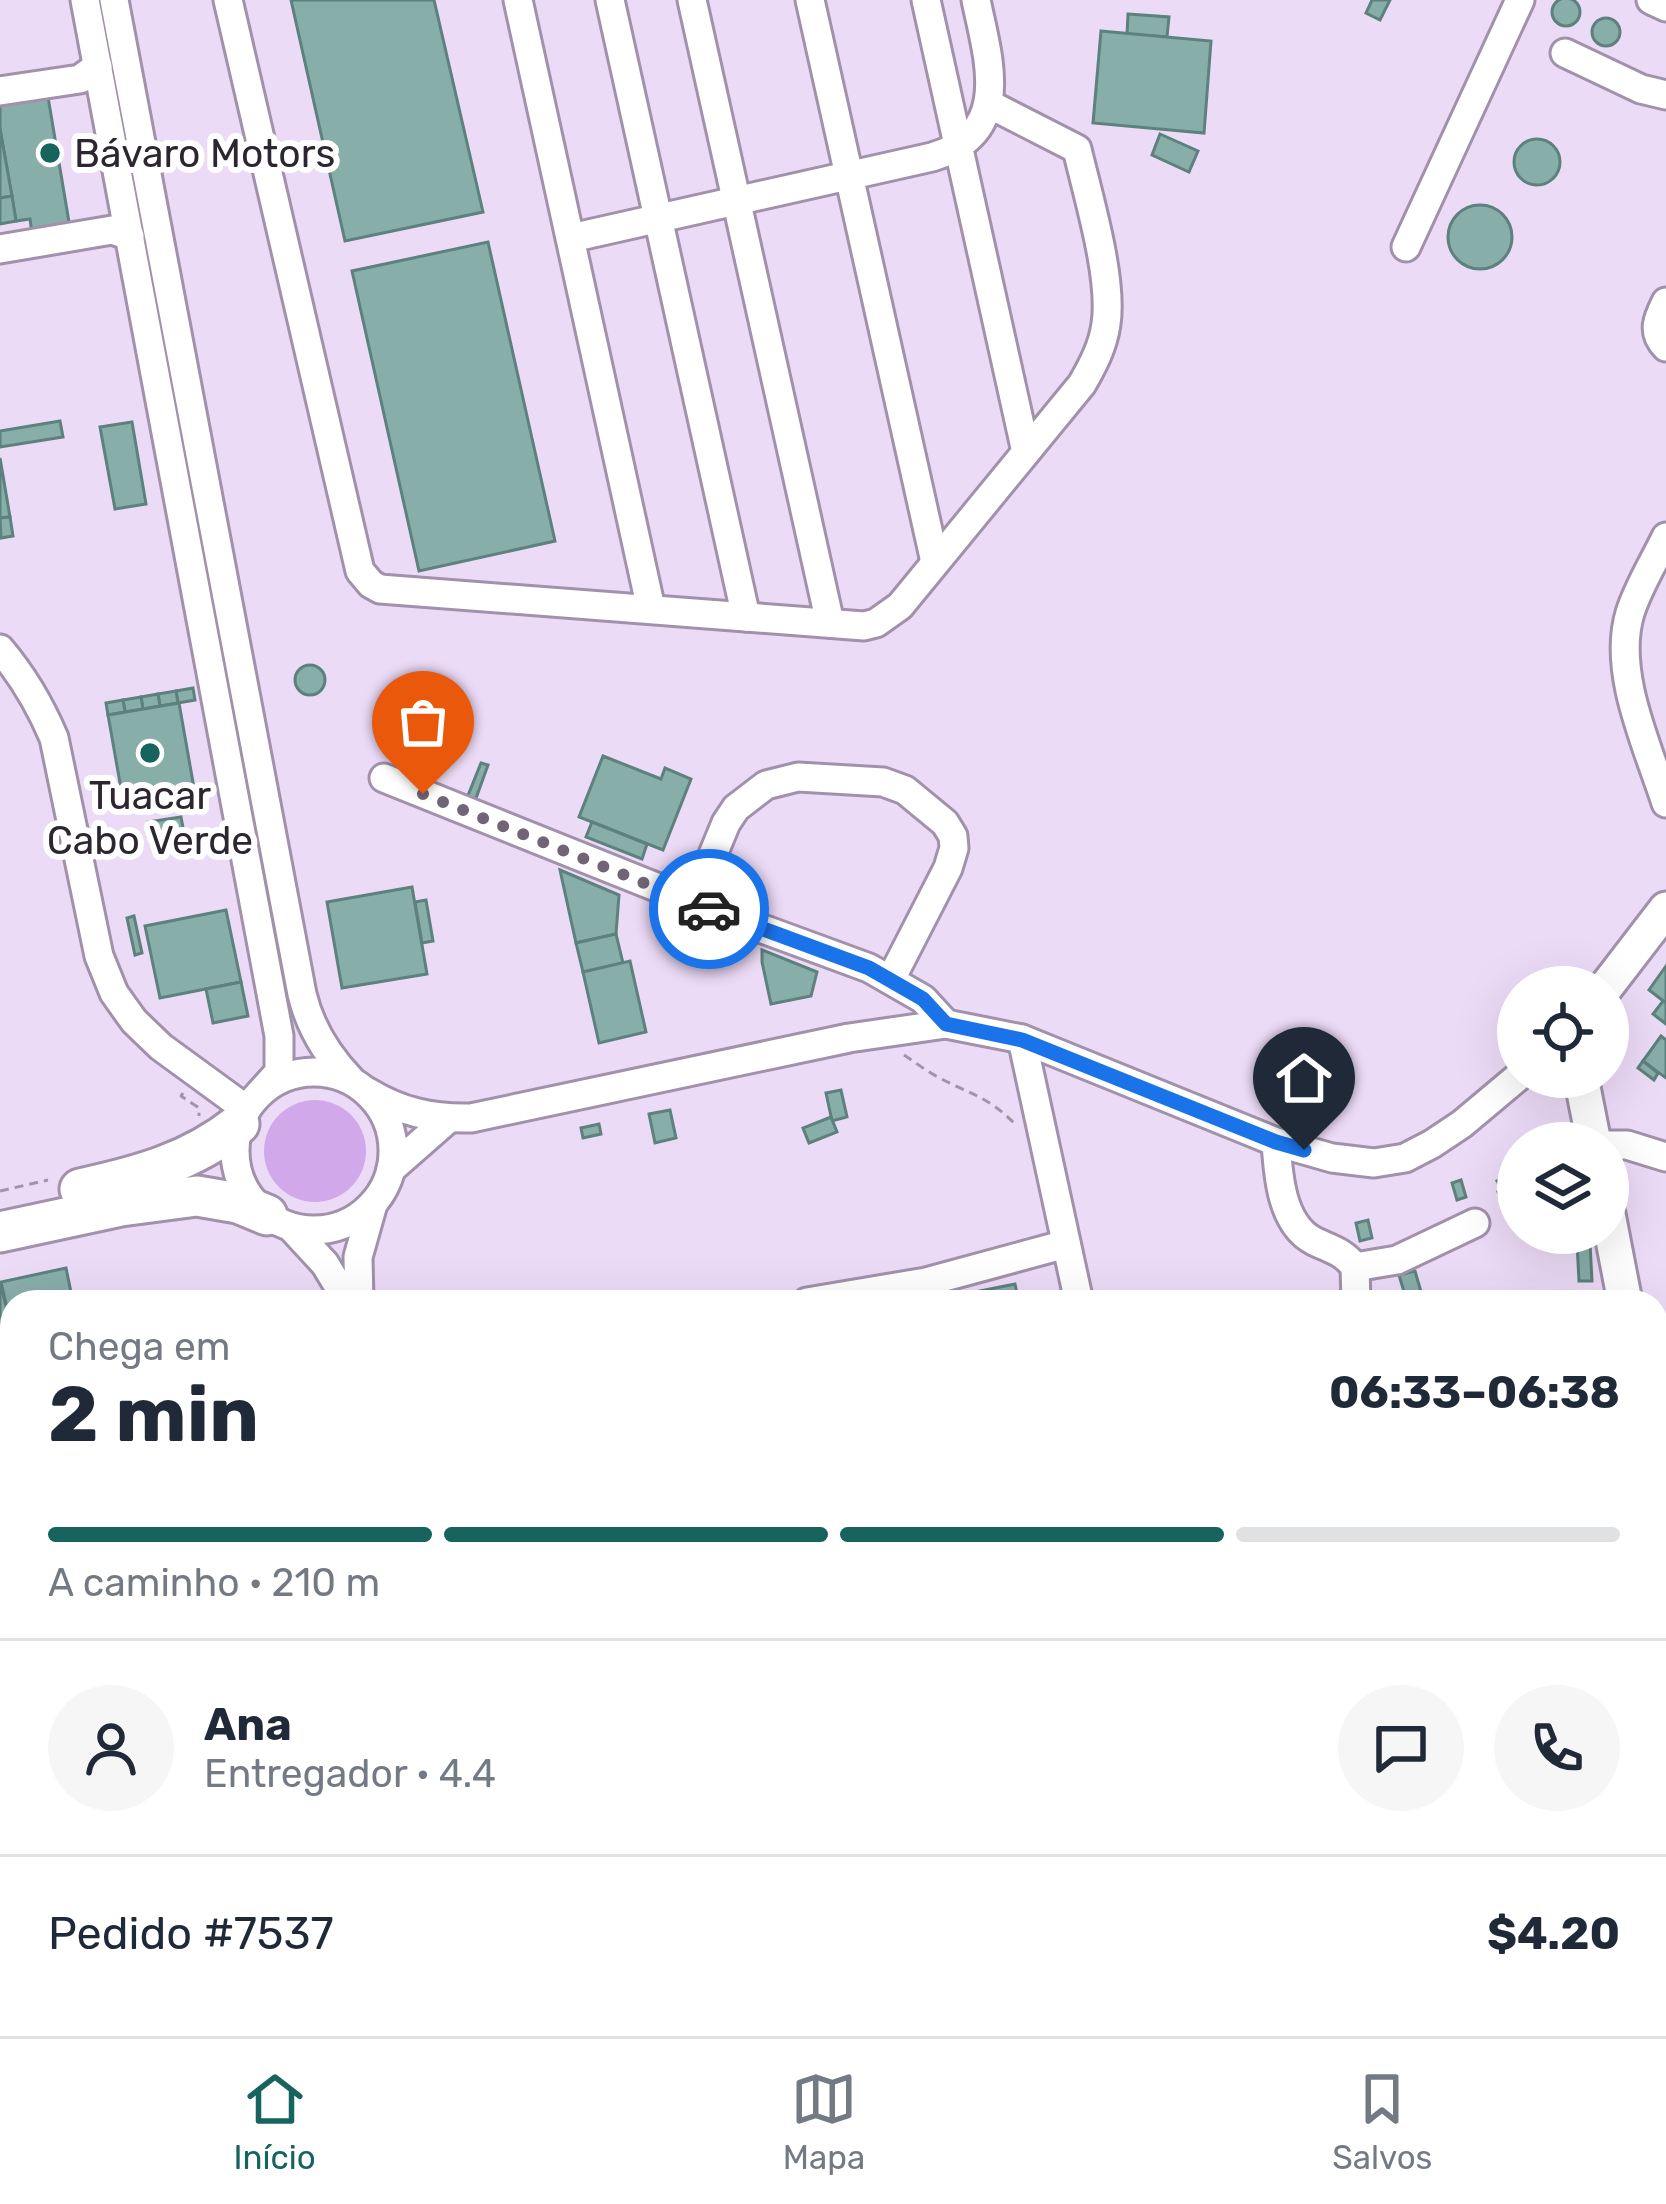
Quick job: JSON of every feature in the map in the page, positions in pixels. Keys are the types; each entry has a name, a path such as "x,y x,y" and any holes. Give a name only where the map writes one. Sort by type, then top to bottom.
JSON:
{"highway":[{"path":"0,1206 119,1181 186,1159 248,1108"},
{"path":"0,1232 196,1196 238,1203 279,1221"}],"main road":[{"path":"1622,966 1666,909"},
{"path":"1616,1254 1623,1290"}],"street":[{"path":"86,0 279,1036 279,1072 248,1108 235,1149 238,1174 250,1197 326,1264 341,1290"},
{"path":"114,0 302,994 321,1044 381,1108 393,1149 385,1188 356,1219 336,1228 313,1230 279,1221"},
{"path":"227,0 360,571 380,589 864,626 889,616 1082,384 1106,324 1106,290 1077,149 989,104"},
{"path":"518,0 652,609"},
{"path":"610,0 746,616"},
{"path":"692,0 830,623"},
{"path":"810,0 935,562"},
{"path":"926,0 1026,452"},
{"path":"571,238 932,157 958,146 982,121 989,104 991,71 976,0"},
{"path":"1406,248 1520,0"},
{"path":"1651,0 1666,7"},
{"path":"1565,53 1641,89 1666,94"},
{"path":"0,91 80,79 98,66"},
{"path":"0,249 112,230 130,236"},
{"path":"1666,302 1656,331 1666,346"},
{"path":"1666,537 1630,611 1624,660 1666,803"},
{"path":"0,649 23,677 54,737 99,956 114,993 160,1047 248,1108"},
{"path":"712,857 736,808 766,785 798,777 883,782 905,790 945,823 954,848 891,979"},
{"path":"384,778 869,968 923,999 946,1024"},
{"path":"248,1108 280,1079 303,1072 328,1073 406,1112 470,1118 849,1038 946,1024 1022,1040 1276,1142 1332,1158 1374,1162 1405,1158 1462,1124 1497,1095"},
{"path":"1022,1040 1076,1290"},
{"path":"391,1169 448,1119"},
{"path":"1276,1142 1289,1214 1313,1241 1347,1257 1355,1267 1356,1290"},
{"path":"1629,1146 1666,1157"},
{"path":"358,1290 358,1257 374,1204"},
{"path":"1355,1267 1397,1260 1475,1223"},
{"path":"878,1290 1066,1244"}],"path":[{"path":"894,1049 939,1078 998,1106 1048,1156"}],"shaded area":[{"path":"315,1100 335,1104 351,1115 362,1131 366,1151 362,1171 351,1187 335,1198 315,1202 295,1198 279,1187 268,1171 264,1151 268,1131 279,1115 295,1104"}],"building":[{"path":"1561,-1 1571,-1 1579,7 1579,17 1571,25 1561,25 1553,17 1553,7"},
{"path":"291,0 434,0 483,212 345,241"},
{"path":"1372,0 1390,0 1380,20 1366,13"},
{"path":"1128,14 1169,17 1167,37 1127,34"},
{"path":"1606,18 1616,22 1620,32 1616,42 1606,46 1596,42 1592,32 1596,22"},
{"path":"1101,31 1211,41 1204,133 1093,123"},
{"path":"47,91 70,228 32,234 30,219 16,221 0,129 0,99"},
{"path":"0,129 12,196 0,198"},
{"path":"1160,134 1198,151 1189,172 1152,155"},
{"path":"1537,139 1553,146 1560,162 1553,178 1537,185 1521,178 1514,162 1521,146"},
{"path":"12,196 16,221 0,224 0,198"},
{"path":"1480,205 1503,214 1512,237 1503,260 1480,269 1457,260 1448,237 1457,214"},
{"path":"488,242 555,541 419,571 352,271"},
{"path":"60,421 63,437 0,447 0,431"},
{"path":"132,422 146,504 115,509 100,427"},
{"path":"0,458 10,517 0,518"},
{"path":"10,517 13,536 1,538 0,518"},
{"path":"310,665 325,680 310,695 295,680"},
{"path":"193,688 195,700 178,703 176,691"},
{"path":"176,691 178,703 160,706 158,694"},
{"path":"158,694 160,706 143,709 141,697"},
{"path":"141,697 143,709 125,712 123,700"},
{"path":"123,700 125,712 108,715 106,703"},
{"path":"179,703 194,788 123,800 108,715"},
{"path":"603,756 661,779 665,768 691,779 663,850 579,817"},
{"path":"481,763 488,765 475,801 467,798"},
{"path":"181,817 185,838 151,844 148,822"},
{"path":"592,822 647,844 642,859 586,837"},
{"path":"560,870 619,895 616,934 576,943"},
{"path":"412,887 427,974 342,988 327,902"},
{"path":"426,900 433,941 422,943 415,902"},
{"path":"226,910 241,982 160,998 145,926"},
{"path":"134,916 142,953 135,955 127,918"},
{"path":"616,934 623,963 583,972 576,943"},
{"path":"762,950 817,972 811,996 771,1004"},
{"path":"630,961 646,1032 599,1043 583,972"},
{"path":"1666,966 1666,1003 1649,990"},
{"path":"241,982 248,1016 213,1023 206,989"},
{"path":"1666,1003 1666,1024 1653,1014"},
{"path":"1661,1036 1666,1040 1666,1078 1643,1061"},
{"path":"1643,1061 1658,1073 1654,1080 1638,1068"},
{"path":"841,1090 847,1117 832,1121 826,1093"},
{"path":"670,1110 676,1138 655,1143 649,1114"},
{"path":"831,1117 837,1132 809,1143 803,1128"},
{"path":"599,1124 601,1134 583,1138 581,1128"},
{"path":"1461,1180 1466,1197 1457,1200 1452,1183"},
{"path":"1368,1220 1372,1238 1360,1241 1356,1223"},
{"path":"1578,1254 1591,1254 1592,1281 1579,1281"},
{"path":"66,1268 71,1290 3,1290 1,1282"},
{"path":"1415,1271 1421,1290 1403,1290 1399,1275"},
{"path":"1015,1284 1016,1290 985,1290"}],"way so far":[{"path":"423,794 709,909"}],"place":[{"name":"Bávaro Motors","path":"50,153"},
{"name":"Tuacar Cabo Verde","path":"150,753"}],"route":[{"path":"709,909 869,968 923,999 946,1024 1022,1040 1304,1150"}]}
